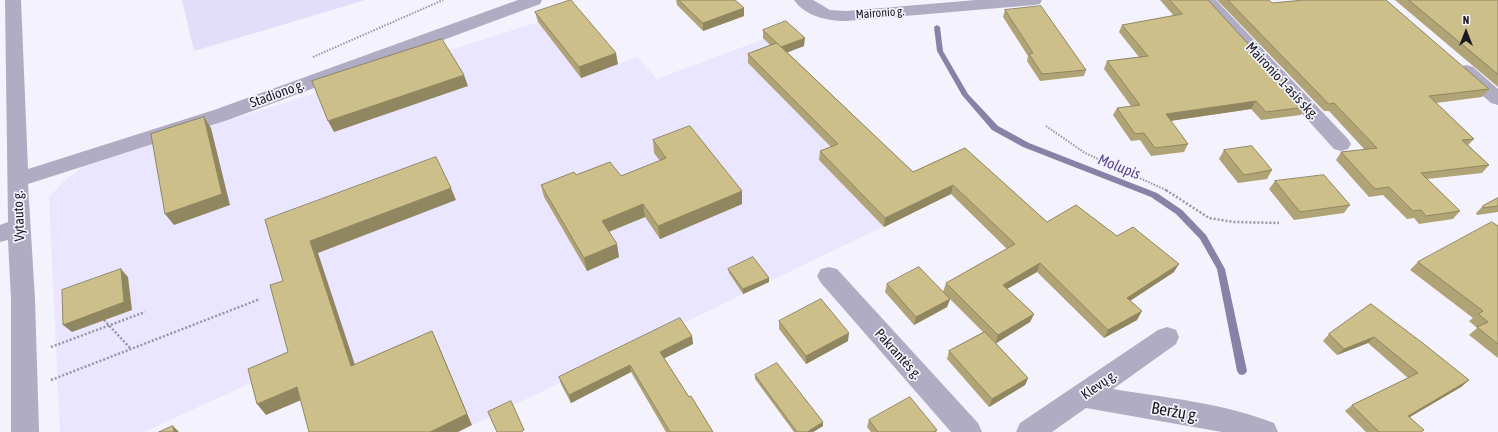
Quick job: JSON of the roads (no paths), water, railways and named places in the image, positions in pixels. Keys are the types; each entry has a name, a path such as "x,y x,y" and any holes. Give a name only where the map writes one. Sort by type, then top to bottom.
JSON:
{"street":[{"name":"Vytauto g.","path":"13,0 18,180 10,231 23,299 25,432"},
{"name":"Stadiono g.","path":"18,180 221,115 534,0"},
{"name":"Maironio g.","path":"802,0 821,14 838,16 1034,0"},
{"name":"Maironio 1-asis skg.","path":"1207,0 1341,144"},
{"path":"1452,60 1498,100"},
{"name":"Pakrantės g.","path":"829,276 968,432"},
{"name":"Klevų g.","path":"1030,432 1167,337"},
{"name":"Beržų g.","path":"1084,396 1214,418 1264,432"}],"waterway":[{"name":"Molupis","path":"937,27 940,51 965,95 995,128 1026,145 1154,195 1179,212 1203,237 1221,269 1242,371"}]}
